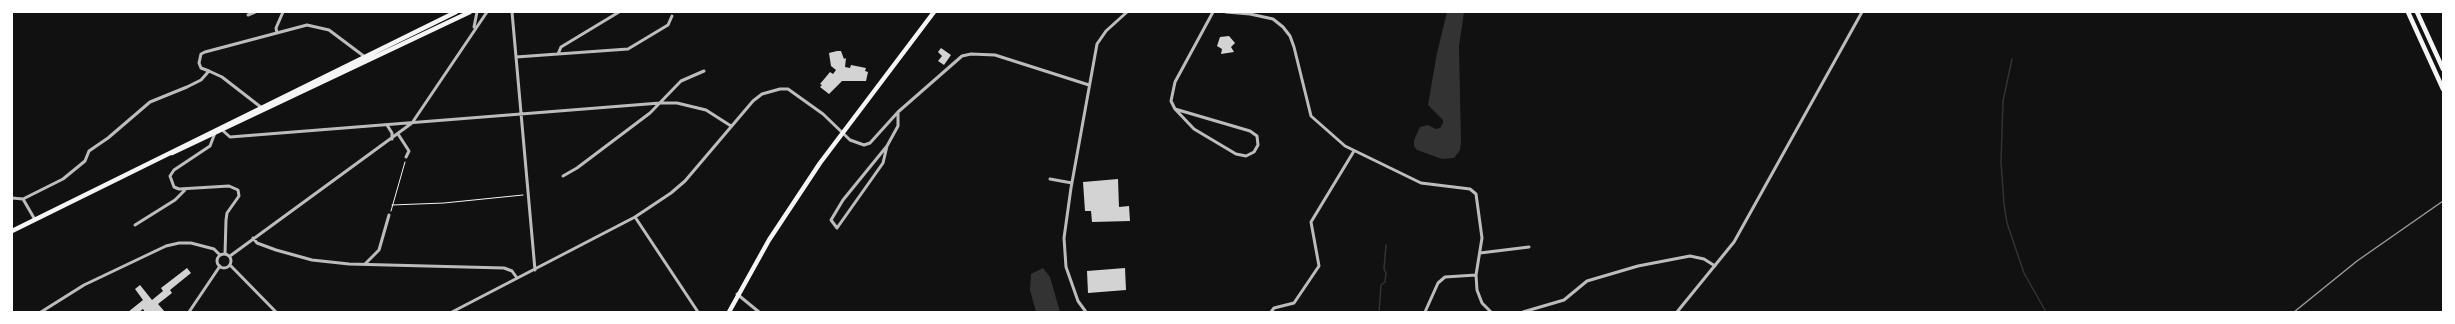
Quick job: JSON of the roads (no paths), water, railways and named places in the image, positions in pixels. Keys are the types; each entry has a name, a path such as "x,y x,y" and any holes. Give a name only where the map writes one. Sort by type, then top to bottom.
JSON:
{"main road":[{"path":"12,231 34,218 367,58 456,12"},
{"path":"367,58 470,12"},
{"path":"729,312 737,294 769,240 844,132 934,12"},
{"path":"2408,12 2443,89"},
{"path":"2417,12 2443,61"},
{"path":"2424,26 2443,69"}],"street":[{"path":"248,15 255,12"},
{"path":"277,33 276,28 283,12"},
{"path":"474,29 477,12"},
{"path":"230,256 412,123 474,29 487,12"},
{"path":"512,12 534,270"},
{"path":"558,54 560,46 618,12"},
{"path":"1086,312 1078,301 1066,261 1064,238 1072,183 1097,44 1106,31 1127,12"},
{"path":"1175,109 1250,130 1257,136 1258,145 1254,152 1246,156 1236,154 1194,129 1175,109 1171,101 1175,82 1213,12"},
{"path":"1226,12 1251,13 1273,20 1290,36 1311,116 1340,142 1354,151 1394,168 1421,183 1470,189 1476,194 1479,205 1480,253 1476,275 1480,296 1490,312"},
{"path":"1677,312 1715,266 1750,216 1862,12"},
{"path":"516,57 628,49 668,25 672,16"},
{"path":"262,109 222,77 201,68 199,64 201,54 308,25 318,26 329,30 367,58"},
{"path":"452,312 635,217 685,181 753,101 762,94 780,89 788,89 844,132 850,140 864,145 870,142 898,112 962,56 971,54 995,55 1089,85"},
{"path":"12,198 23,199 63,179 84,161 89,151 108,138 150,102 201,80 209,71"},
{"path":"563,176 578,168 660,103 681,81 704,71"},
{"path":"225,254 227,213 239,196 238,190 229,186 185,190 174,186 170,176 174,170 210,146 218,130 230,137 660,103 677,103 706,110 731,126"},
{"path":"887,146 877,156 835,213 831,220 838,228 883,163 887,146 898,126 898,112"},
{"path":"387,125 392,133 392,139"},
{"path":"398,134 409,151 406,157"},
{"path":"1271,312 1274,308 1294,303 1319,266 1311,222 1354,151"},
{"path":"1050,179 1072,183"},
{"path":"135,225 175,200 185,190"},
{"path":"23,199 34,218"},
{"path":"366,264 379,250 389,215"},
{"path":"635,217 698,312"},
{"path":"253,238 257,243 296,256 330,262 504,268 512,272 517,278"},
{"path":"42,312 84,285 166,246 179,243 191,244 214,250 220,255"},
{"path":"1480,253 1529,247"},
{"path":"220,255 225,254 230,256"},
{"path":"220,255 218,261 220,266"},
{"path":"230,256 230,265 276,312"},
{"path":"1522,312 1564,300 1587,281 1645,264 1690,256 1704,259 1715,266"},
{"path":"220,266 225,268 230,265"},
{"path":"189,312 220,266"},
{"path":"1425,312 1438,283 1445,277 1476,275"},
{"path":"737,294 759,312"},
{"path":"48,307 48,312"}],"waterway":[{"path":"2012,59 2003,101 2001,162 2004,204 2007,223 2024,273 2046,312"},
{"path":"1379,312 1381,285 1385,282 1386,273 1384,269 1386,245"}],"railway":[{"path":"2294,312 2357,261 2443,201"}]}
